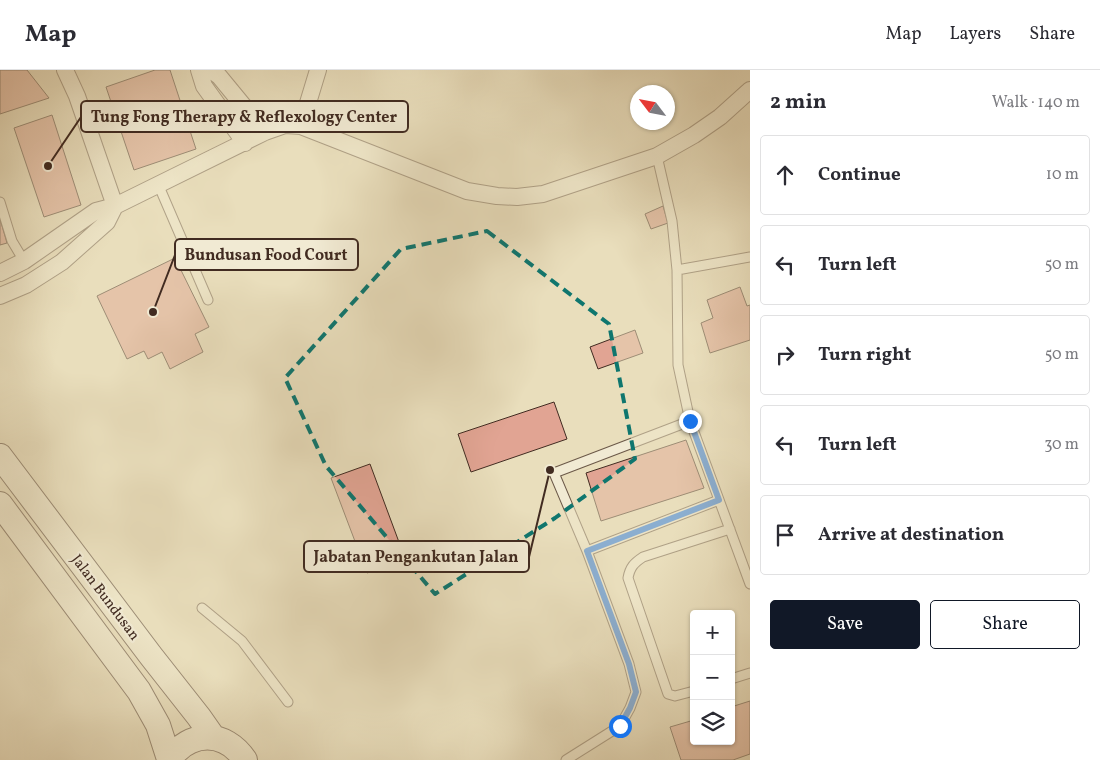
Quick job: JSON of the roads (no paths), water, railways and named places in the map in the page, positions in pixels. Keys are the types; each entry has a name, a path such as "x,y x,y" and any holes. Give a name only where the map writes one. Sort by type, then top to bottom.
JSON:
{"main road":[{"name":"Jalan Bundusan","path":"0,456 213,737"},
{"name":"Jalan Bundusan","path":"0,504 139,691 158,726 169,760"},
{"name":"Jalan Bundusan","path":"169,760 178,749 188,742 200,738 213,737 228,742 245,760"}],"street":[{"path":"0,296 26,285 62,262 108,222 115,206 77,96 65,70"},
{"path":"199,70 204,86 245,143"},
{"path":"211,70 219,76 265,132"},
{"path":"301,126 318,70"},
{"path":"0,272 24,261 96,211 115,206 158,184 200,166 265,132 285,125 301,126 467,191 517,197 543,194 657,156 694,135 720,117 750,90"}],"lane":[{"path":"657,156 672,221 677,270 678,365 690,421 750,584"},
{"path":"158,184 208,300"},
{"path":"0,202 12,242 24,261"},
{"path":"677,270 750,258"},
{"path":"566,760 620,726 636,692 629,664 587,551 554,474 690,421"},
{"path":"587,551 719,500"},
{"path":"690,692 675,696 668,694 628,578 629,570 634,563 643,557 730,528"},
{"path":"202,608 242,641 288,702"},
{"path":"735,678 750,673"}],"place":[{"name":"Tung Fong Therapy & Reflexology Center","path":"48,166"},
{"name":"Bundusan Food Court","path":"153,312"},
{"name":"Jabatan Pengankutan Jalan","path":"550,470"}]}
